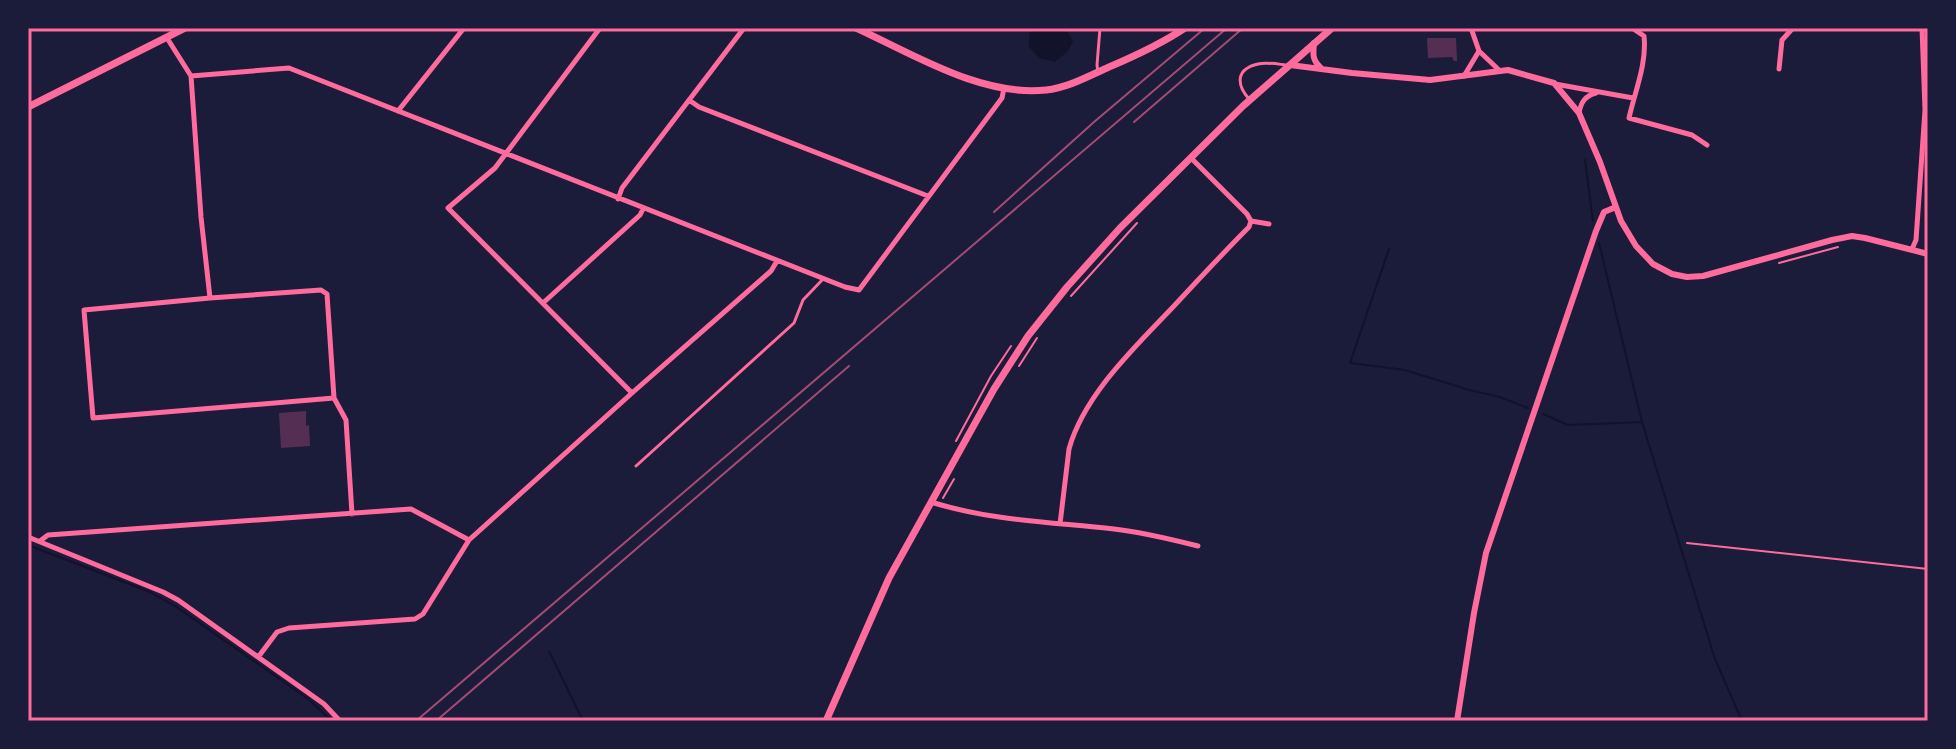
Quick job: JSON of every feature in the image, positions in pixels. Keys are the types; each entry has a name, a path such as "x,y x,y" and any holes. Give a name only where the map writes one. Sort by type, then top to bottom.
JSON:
{"main road":[{"path":"28,107 185,28"},
{"path":"856,28 980,83 1004,88 1048,90 1098,72 1185,28"},
{"path":"826,721 889,578 936,503 994,389 1028,336 1110,240 1249,100 1332,28"}],"street":[{"path":"398,111 464,28"},
{"path":"600,28 495,168 448,208 632,393"},
{"path":"618,199 622,188 744,28"},
{"path":"1471,28 1479,51 1500,71"},
{"path":"1632,28 1644,36 1645,45 1629,118 1692,135 1707,145"},
{"path":"1779,69 1782,40 1793,28"},
{"path":"1912,249 1916,240 1925,110 1922,28"},
{"path":"167,38 191,76 210,298"},
{"path":"1314,43 1314,61 1321,68"},
{"path":"1464,76 1479,51"},
{"path":"1290,65 1430,80 1508,70 1554,83 1633,98"},
{"path":"191,76 286,68 777,261 859,290 1002,98 1004,88"},
{"path":"1554,83 1579,113 1621,221 1636,246 1653,264 1672,274 1703,276 1852,236 1928,254"},
{"path":"1579,113 1588,95 1597,92"},
{"path":"689,100 699,107 928,196"},
{"path":"1060,524 1069,449 1082,417 1124,359 1249,227 1251,221 1247,214 1191,158"},
{"path":"1457,721 1486,553 1596,231 1604,212 1616,207"},
{"path":"543,303 643,209"},
{"path":"1251,221 1269,224"},
{"path":"259,656 277,632 289,628 415,619 423,614 469,540 771,271 777,261"},
{"path":"334,398 93,418 84,310 324,291 327,294 334,398 346,420 352,514"},
{"path":"936,503 1006,518 1152,535 1198,546"},
{"path":"40,541 48,535 411,509 469,540"},
{"path":"28,537 178,600 324,704 340,721"}],"lane":[{"path":"1098,72 1100,28"},
{"path":"1249,100 1239,84 1242,73 1257,64 1290,65"},
{"path":"636,466 794,323 803,300 824,278"}],"path":[{"path":"1064,305 1137,223"},
{"path":"1014,374 1045,328"},
{"path":"936,503 957,473"},
{"path":"1687,543 1928,569"}],"shaded area":[{"path":"1030,28 1069,28 1073,42 1055,62 1039,58 1029,47"}],"building":[{"path":"1427,38 1456,38 1457,61 1452,57 1428,58"},
{"path":"306,411 310,446 281,448 279,413"}],"waterway":[{"path":"28,34 30,28"},
{"path":"1585,160 1593,221"},
{"path":"1599,243 1642,422 1715,659 1742,721"},
{"path":"1389,249 1350,363 1405,370 1528,408"},
{"path":"1543,414 1568,425 1642,422"},
{"path":"28,545 150,592 175,606 307,698 332,721"},
{"path":"549,651 583,721"}],"railway":[{"path":"994,212 1205,28"},
{"path":"416,721 1227,28"},
{"path":"1134,122 1243,28"},
{"path":"436,721 849,366"}]}
